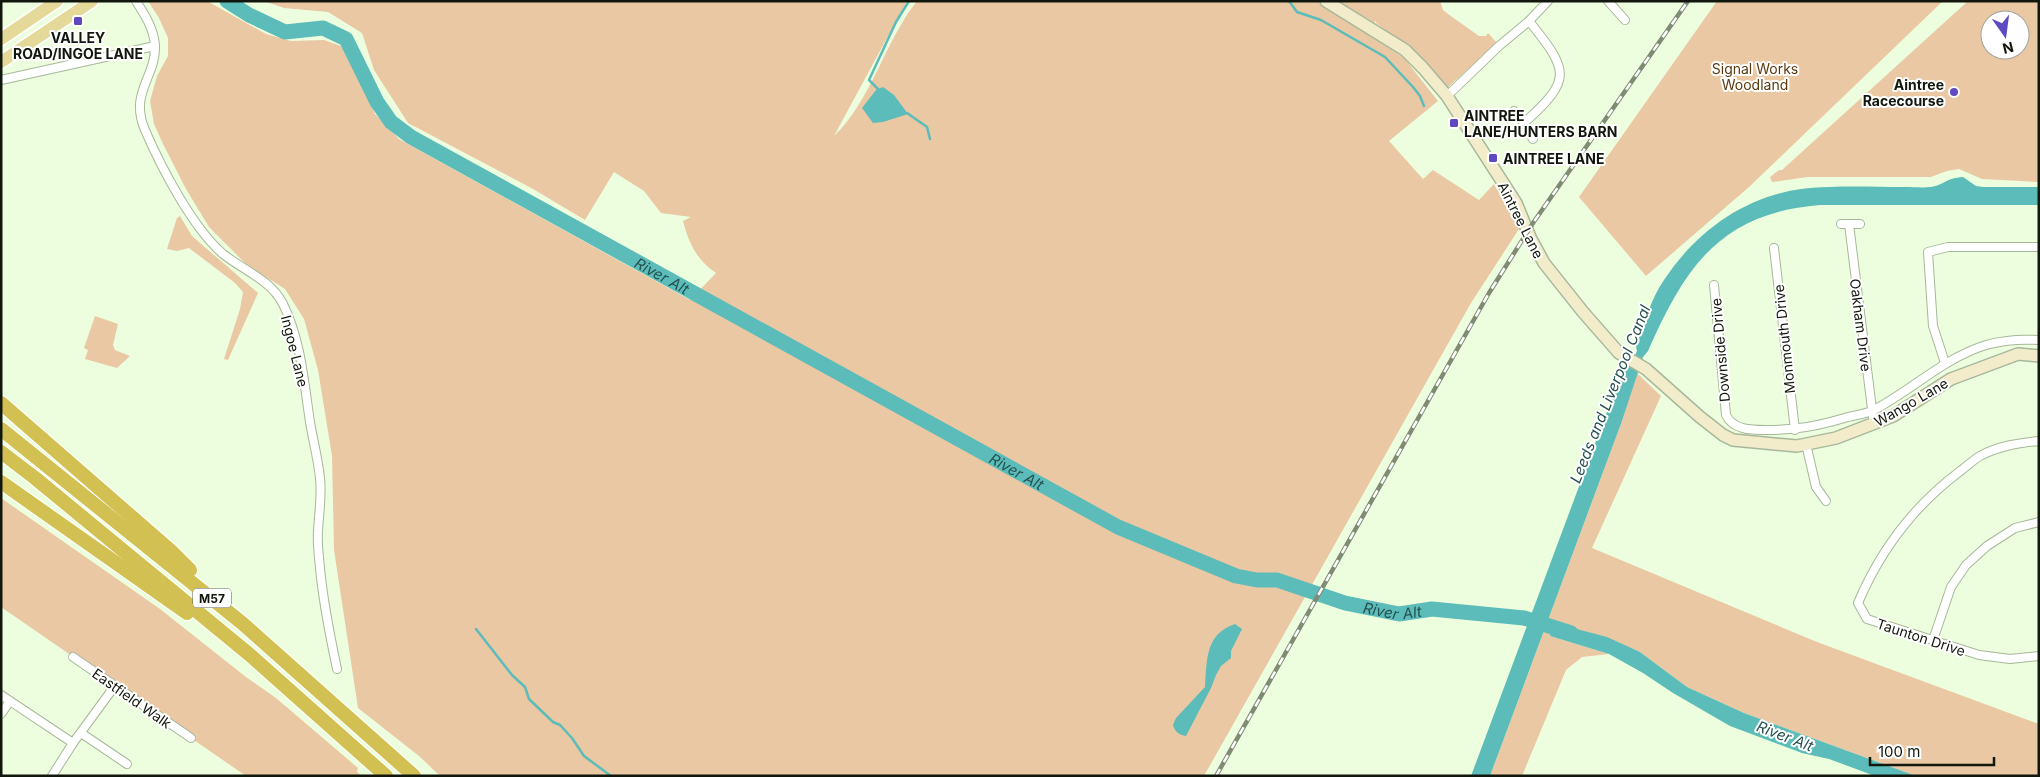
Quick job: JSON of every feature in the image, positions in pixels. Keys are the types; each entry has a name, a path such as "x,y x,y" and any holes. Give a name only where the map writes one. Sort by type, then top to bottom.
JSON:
{"highway":[{"name":"M57","path":"1,404 171,551 242,623"},
{"name":"M57","path":"1,429 242,623 414,776"},
{"name":"M57","path":"1,452 250,655 386,776"},
{"name":"M57","path":"1,482 170,602 250,655"}],"main road":[{"path":"1,39 57,1"},
{"path":"1,62 92,1"},
{"name":"Aintree Lane","path":"1326,1 1405,50 1447,96 1516,203 1533,244 1546,266 1583,312 1619,352 1643,367 1700,417"},
{"name":"Wango Lane","path":"1700,417 1723,436 1733,440 1796,446 1836,438 1874,425 1893,416 1951,379 2018,354 2039,356"}],"street":[{"path":"1,80 155,46 153,32 136,1"},
{"path":"1447,96 1499,46 1529,21 1548,1"},
{"path":"1608,1 1625,20"},
{"path":"1524,123 1546,104 1557,88 1561,68 1552,49 1529,21"},
{"name":"Ingoe Lane","path":"155,46 154,57 142,89 139,108 141,121 148,138 193,220 222,253 267,284 278,294 292,330 302,369 320,478 318,533 320,569 337,669"},
{"path":"1514,111 1524,123 1533,139"},
{"name":"Oakham Drive","path":"1860,224 1845,224 1874,425"},
{"path":"1945,363 1933,326 1928,252 1948,247 2039,247"},
{"name":"Monmouth Drive","path":"1774,248 1795,430"},
{"name":"Downside Drive","path":"1714,285 1726,415"},
{"name":"Wango Lane","path":"1726,415 1729,422 1736,427 1760,430 1795,430 1872,411 1945,363 1986,345 2019,339 2039,340"},
{"name":"Taunton Drive","path":"2039,440 2013,443 1980,456 1944,483 1918,507 1893,539 1869,577 1858,603 1867,619 1980,656 2010,659 2039,656"},
{"path":"1806,444 1816,488 1826,501"},
{"path":"1932,640 1951,587 1966,565 1987,546 2016,528 2039,522"},
{"name":"Eastfield Walk","path":"73,656 114,687 191,738"},
{"path":"52,776 114,687"},
{"path":"1,695 73,744"},
{"path":"1,714 10,701"},
{"path":"81,733 127,764"}],"green space":[{"path":"148,1 207,1 266,34 291,41 324,40 344,47 375,114 399,139 690,300 716,273 704,263 691,244 683,221 691,217 661,213 644,191 614,172 585,220 533,189 408,123 374,70 362,33 328,12 284,8 264,1 907,1 834,136 858,106 896,34 917,1 1317,1 1404,58 1438,101 1389,141 1423,179 1433,170 1479,200 1494,184 1519,229 1471,303 1204,776 440,776 419,756 358,708 334,550 332,456 318,370 304,319 285,289 247,265 209,227 186,189 163,144 154,124 150,101 157,76 168,56 168,38 159,18"},
{"path":"1337,1 1440,1 1443,10 1448,14 1479,36 1486,36 1488,33 1497,43 1447,88 1409,47 1376,23 1375,20 1375,23"},
{"name":"Signal Works Woodland","path":"1717,1 1943,1 1749,187 1646,276 1579,197"},
{"name":"Aintree Racecourse","path":"1968,1 2039,1 2039,182 1982,179 1959,169 1931,177 1808,177 1772,182 1770,177 1779,170 1782,170"},
{"path":"180,216 192,236 258,293 228,360 224,359 240,309 243,292 235,283 189,248 177,251 167,249 177,218"},
{"path":"95,316 118,324 113,345 115,350 130,356 117,368 85,359 88,350 84,348"},
{"path":"1637,373 1661,396 1592,548 1817,642 2039,724 2039,776 1916,776 1744,713 1687,687 1640,652 1554,623 1550,636 1609,654 1582,657 1566,670 1522,776 1490,776 1622,421"},
{"path":"1,498 160,609 246,677 276,698 358,768 357,772 362,776 246,776 1,607"}],"water":[{"path":"883,87 894,95 908,114 883,122 873,123 862,108 876,90"},
{"path":"1963,177 1976,186 1983,187 2039,187 2039,205 1820,205 1785,210 1756,219 1731,233 1710,250 1692,270 1676,294 1648,351 1643,357 1622,421 1490,776 1471,776 1612,398 1637,351 1636,346 1655,295 1679,260 1696,241 1735,212 1756,201 1779,194 1803,189 1829,187 1928,187"},
{"path":"1554,623 1607,637 1640,652 1687,687 1744,713 1916,776 1875,776 1829,759 1802,753 1730,726 1609,654 1550,636"},
{"path":"1235,624 1242,629 1231,651 1231,658 1221,666 1186,736 1179,734 1173,725 1176,718 1205,687 1207,658 1213,641 1225,628"}],"waterway":[{"name":"River Alt","path":"227,1 249,15 285,32 323,28 346,39 377,102 391,122 411,137 1118,527 1236,576 1257,580 1277,580 1345,603 1399,614 1432,609 1524,618 1571,633"},
{"path":"878,89 869,80 896,22 909,1"},
{"path":"1289,1 1297,12 1321,20 1385,57 1413,87 1420,96 1424,106"},
{"path":"907,113 927,127 930,139"},
{"path":"476,629 512,675 525,687 529,699 553,722 560,725 572,738 584,756 611,776"}],"railway":[{"path":"1216,776 1489,293 1533,223 1688,1"}],"place":[{"name":"VALLEY ROAD/INGOE LANE","path":"78,21"},
{"name":"Aintree Racecourse","path":"1954,92"},
{"name":"AINTREE LANE/HUNTERS BARN","path":"1454,123"},
{"name":"AINTREE LANE","path":"1493,158"}],"water label":[{"name":"Leeds and Liverpool Canal","path":"1610,394"}]}
